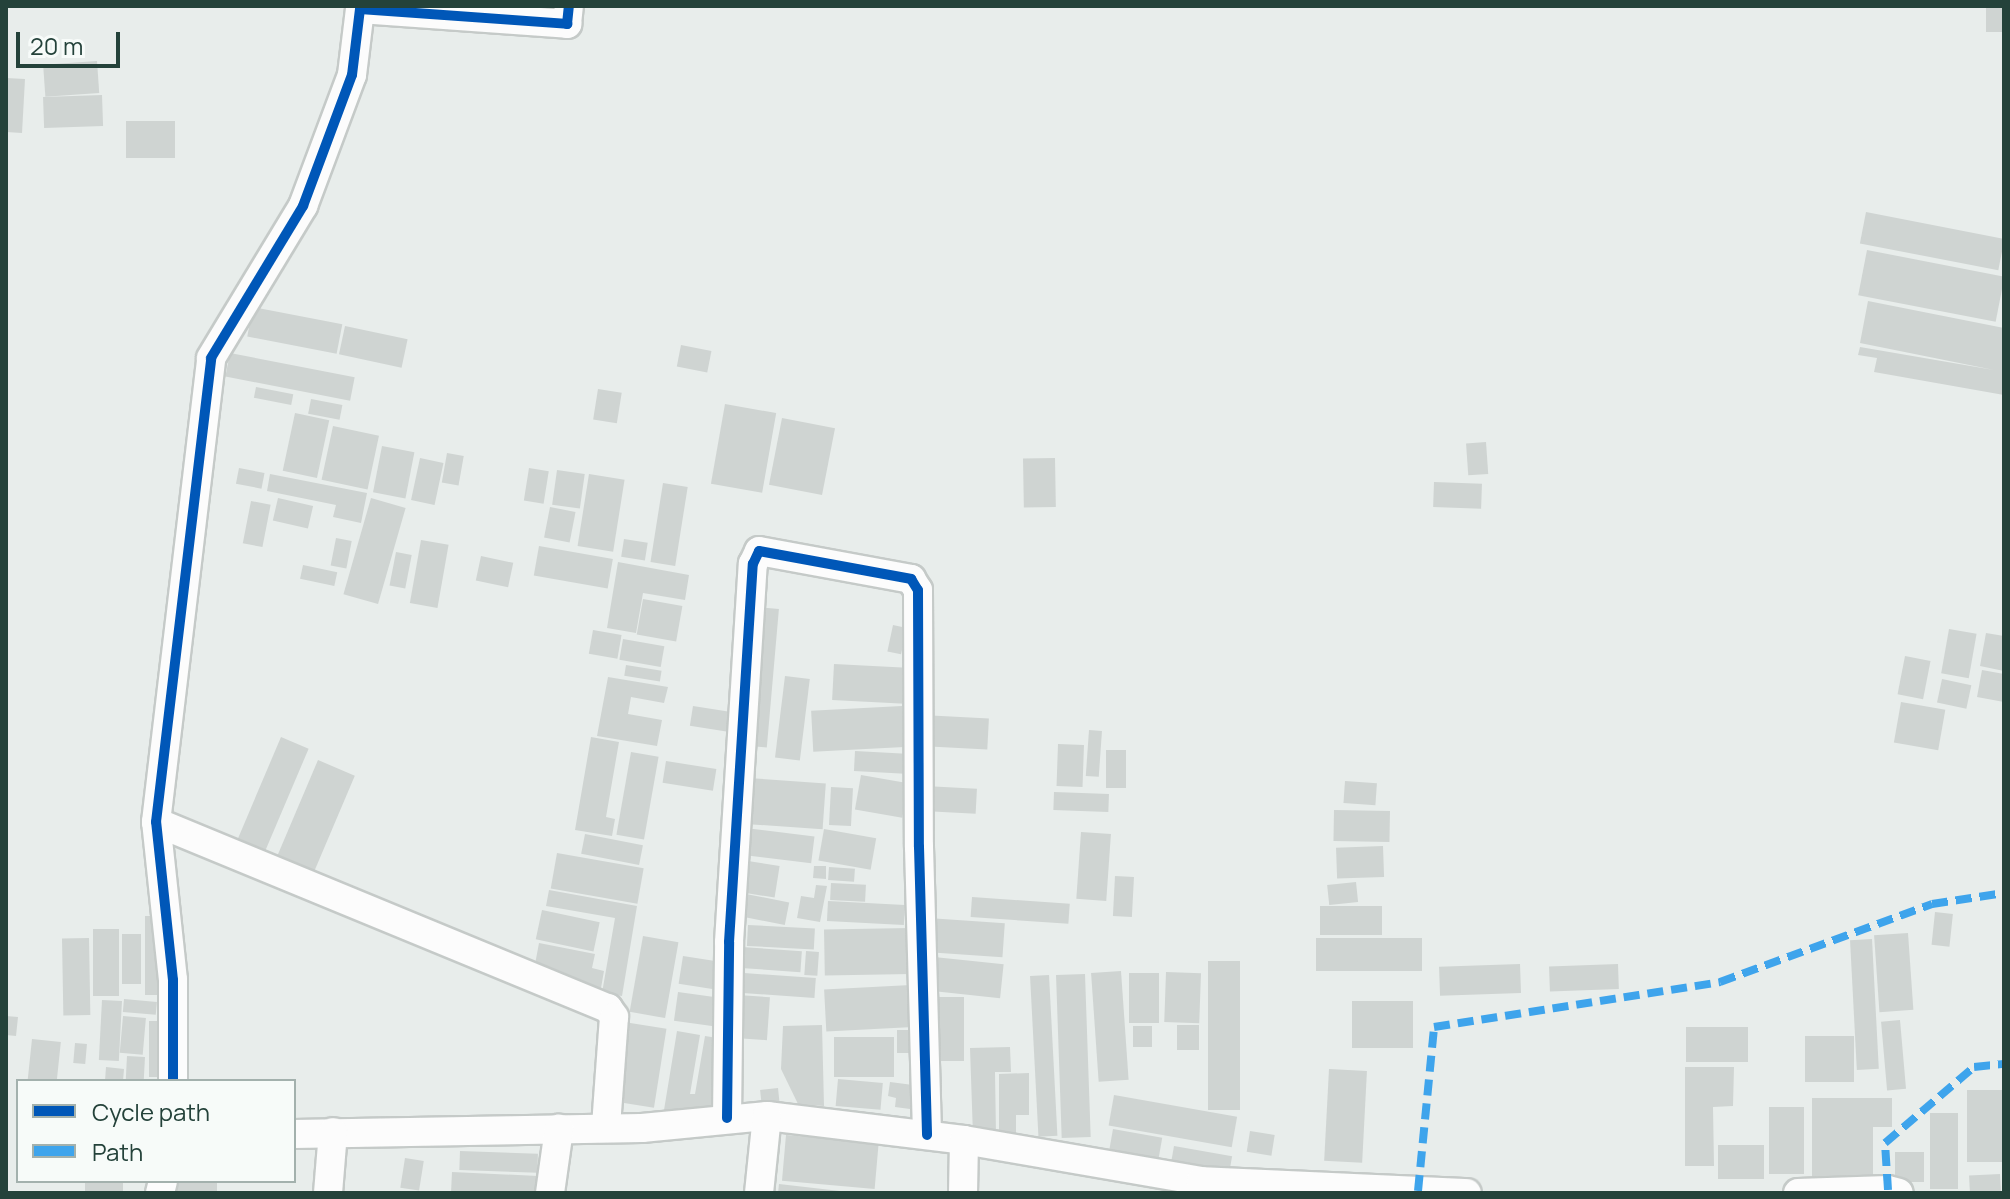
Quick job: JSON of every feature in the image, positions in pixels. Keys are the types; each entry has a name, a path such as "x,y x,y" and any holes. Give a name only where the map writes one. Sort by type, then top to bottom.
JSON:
{"street":[{"path":"173,1079 173,980 156,822 211,358 303,206 352,75 360,9 567,24 569,6"},
{"path":"727,1118 729,942 753,564 759,551 911,579 918,590 919,847 927,1135"},
{"path":"156,822 608,1008 614,1017 606,1127"},
{"path":"759,1193 767,1116"},
{"path":"296,1134 642,1128 767,1116 964,1140 1201,1187 1467,1193"},
{"path":"550,1193 559,1129"},
{"path":"328,1193 333,1132"},
{"path":"963,1193 964,1140"},
{"path":"1798,1193 1888,1190 1899,1193"}],"building":[{"path":"1986,6 2004,6 2004,32 1986,32"},
{"path":"97,61 99,93 45,97 43,65"},
{"path":"6,78 25,79 22,133 6,132"},
{"path":"102,95 103,126 44,128 43,97"},
{"path":"126,121 175,121 175,158 126,158"},
{"path":"1866,212 2004,239 1998,270 1860,243"},
{"path":"1867,250 2004,277 1996,322 1858,295"},
{"path":"1868,301 2004,328 2004,395 1874,372 1877,358 1858,355 1860,347 1994,370 1860,343"},
{"path":"253,307 342,324 337,354 247,336"},
{"path":"345,326 408,339 402,368 339,354"},
{"path":"681,345 711,351 707,373 677,367"},
{"path":"230,353 355,377 350,401 225,377"},
{"path":"256,387 293,394 291,405 254,398"},
{"path":"598,389 622,393 617,423 593,420"},
{"path":"311,399 342,405 340,420 308,414"},
{"path":"725,404 776,413 762,493 711,484"},
{"path":"295,413 329,420 317,478 283,471"},
{"path":"782,418 835,428 822,495 769,485"},
{"path":"333,426 379,436 368,490 322,480"},
{"path":"1486,442 1488,474 1468,475 1466,443"},
{"path":"382,446 414,452 405,498 373,492"},
{"path":"447,453 464,456 459,485 442,483"},
{"path":"420,458 443,463 435,505 411,500"},
{"path":"1055,458 1056,507 1024,508 1023,459"},
{"path":"239,468 265,473 261,489 236,484"},
{"path":"529,468 549,471 544,504 524,501"},
{"path":"557,470 585,474 580,509 552,505"},
{"path":"270,474 367,493 361,523 333,517 336,505 267,491"},
{"path":"589,474 625,480 613,552 578,546"},
{"path":"1434,482 1482,484 1481,509 1433,507"},
{"path":"663,483 688,487 675,566 650,562"},
{"path":"278,498 313,506 308,529 273,520"},
{"path":"371,498 406,508 378,604 343,594"},
{"path":"251,501 271,505 262,547 243,543"},
{"path":"550,507 576,512 570,542 544,537"},
{"path":"336,538 352,541 346,569 331,565"},
{"path":"624,539 648,543 645,561 621,557"},
{"path":"421,540 449,545 437,608 410,603"},
{"path":"539,546 613,559 608,589 534,576"},
{"path":"396,552 412,555 405,588 390,585"},
{"path":"481,556 513,563 508,587 476,580"},
{"path":"618,562 689,575 685,600 643,593 636,633 607,628"},
{"path":"303,565 337,572 334,586 300,579"},
{"path":"643,599 682,606 676,641 637,634"},
{"path":"757,607 779,609 767,747 745,745"},
{"path":"893,625 907,628 901,654 887,651"},
{"path":"1949,629 1977,634 1969,678 1941,673"},
{"path":"593,630 622,635 617,659 589,654"},
{"path":"1986,633 2004,636 2004,671 1980,666"},
{"path":"623,639 664,646 661,667 619,660"},
{"path":"1905,656 1931,661 1923,699 1898,694"},
{"path":"834,664 907,668 905,704 832,700"},
{"path":"626,665 662,671 660,681 624,676"},
{"path":"1982,670 2004,674 2004,702 1977,697"},
{"path":"785,676 810,679 800,760 775,757"},
{"path":"608,677 668,687 664,703 631,697 628,714 662,720 657,746 597,736"},
{"path":"1942,679 1971,685 1966,709 1937,702"},
{"path":"1901,702 1945,710 1938,750 1894,742"},
{"path":"693,706 730,712 726,732 690,726"},
{"path":"902,706 904,747 813,752 811,711"},
{"path":"922,715 989,719 987,749 920,746"},
{"path":"1089,730 1102,731 1099,777 1086,776"},
{"path":"281,737 309,749 260,863 233,851"},
{"path":"591,737 619,742 606,817 615,819 612,836 575,830"},
{"path":"1058,744 1084,745 1083,787 1057,786"},
{"path":"1106,750 1126,750 1126,788 1106,788"},
{"path":"855,751 906,754 905,774 854,771"},
{"path":"631,752 659,757 644,840 616,835"},
{"path":"318,760 355,776 311,880 274,864"},
{"path":"666,761 716,769 713,791 663,783"},
{"path":"861,775 908,783 902,818 855,809"},
{"path":"748,778 826,783 823,829 745,824"},
{"path":"1345,781 1377,783 1375,805 1343,803"},
{"path":"925,786 977,789 976,814 924,811"},
{"path":"831,787 853,788 851,826 829,825"},
{"path":"1054,792 1109,794 1108,812 1053,810"},
{"path":"1334,810 1390,811 1389,842 1333,841"},
{"path":"745,828 814,837 811,863 742,855"},
{"path":"824,829 876,838 871,870 818,861"},
{"path":"1081,832 1111,834 1106,901 1076,899"},
{"path":"585,834 643,845 639,865 581,854"},
{"path":"1383,846 1384,877 1337,879 1336,848"},
{"path":"557,853 644,868 637,904 551,888"},
{"path":"748,861 780,866 775,898 743,893"},
{"path":"814,866 826,866 826,879 813,878"},
{"path":"829,867 855,869 854,882 828,880"},
{"path":"1115,876 1134,877 1132,917 1113,916"},
{"path":"1356,882 1358,902 1329,905 1327,885"},
{"path":"831,883 866,885 865,902 830,900"},
{"path":"816,885 827,886 820,922 797,918 801,896 814,898"},
{"path":"549,890 637,906 622,996 602,993 615,918 546,906"},
{"path":"746,894 789,902 785,925 742,917"},
{"path":"972,897 1070,904 1068,924 971,917"},
{"path":"828,901 905,905 904,925 827,921"},
{"path":"1320,906 1382,906 1382,935 1320,935"},
{"path":"542,910 600,922 593,952 536,939"},
{"path":"1935,912 1953,914 1949,947 1932,945"},
{"path":"145,916 164,916 164,995 145,995"},
{"path":"928,918 1005,923 1002,957 926,952"},
{"path":"748,925 815,929 814,949 747,946"},
{"path":"910,928 911,974 825,975 824,930"},
{"path":"93,929 119,929 119,996 93,996"},
{"path":"1908,933 1913,1010 1879,1012 1874,935"},
{"path":"122,934 141,934 141,984 122,984"},
{"path":"643,936 678,942 665,1018 630,1012"},
{"path":"62,938 89,938 90,1015 63,1015"},
{"path":"1316,938 1422,938 1422,971 1316,971"},
{"path":"1872,939 1879,1069 1857,1070 1850,940"},
{"path":"539,943 595,954 592,968 604,971 601,988 533,975"},
{"path":"742,947 802,951 800,972 741,968"},
{"path":"806,951 819,952 817,976 804,975"},
{"path":"683,956 722,962 717,990 679,984"},
{"path":"934,957 1004,964 1000,998 930,991"},
{"path":"1208,961 1240,961 1240,1110 1208,1110"},
{"path":"1520,964 1521,993 1440,996 1439,967"},
{"path":"1618,964 1619,989 1550,991 1549,966"},
{"path":"1121,971 1129,1080 1099,1082 1091,973"},
{"path":"1166,972 1201,973 1199,1023 1164,1022"},
{"path":"744,973 816,978 814,998 743,993"},
{"path":"1129,973 1159,973 1159,1023 1129,1023"},
{"path":"1085,974 1091,1137 1062,1138 1056,975"},
{"path":"1049,975 1057,1136 1038,1137 1030,976"},
{"path":"911,985 913,1027 826,1031 824,990"},
{"path":"678,992 720,998 716,1027 674,1021"},
{"path":"738,995 770,997 767,1040 735,1038"},
{"path":"935,997 964,997 964,1061 935,1061"},
{"path":"124,999 157,1002 156,1015 123,1012"},
{"path":"102,1000 122,1001 119,1061 99,1060"},
{"path":"1352,1001 1413,1001 1413,1048 1352,1048"},
{"path":"6,1016 18,1017 16,1036 6,1035"},
{"path":"123,1016 146,1018 143,1055 120,1053"},
{"path":"1900,1020 1906,1089 1887,1090 1881,1022"},
{"path":"149,1021 168,1021 168,1077 149,1077"},
{"path":"624,1022 666,1029 654,1108 611,1101"},
{"path":"822,1025 824,1106 798,1104 781,1069 783,1026"},
{"path":"1177,1025 1199,1025 1199,1050 1177,1050"},
{"path":"1133,1026 1152,1026 1152,1047 1133,1047"},
{"path":"1686,1027 1748,1027 1748,1062 1686,1062"},
{"path":"897,1030 919,1030 919,1053 897,1053"},
{"path":"677,1031 700,1035 690,1094 695,1094 705,1036 724,1039 712,1117 664,1110"},
{"path":"1805,1036 1854,1036 1854,1082 1805,1082"},
{"path":"834,1037 894,1037 894,1077 834,1077"},
{"path":"32,1039 61,1042 57,1079 28,1079"},
{"path":"75,1043 87,1044 85,1064 73,1063"},
{"path":"1010,1047 1011,1072 995,1072 996,1135 973,1136 970,1048"},
{"path":"127,1056 145,1057 144,1079 126,1079"},
{"path":"106,1067 124,1069 123,1079 105,1079"},
{"path":"1685,1067 1734,1067 1733,1106 1713,1107 1714,1166 1685,1166"},
{"path":"1329,1069 1367,1071 1362,1163 1324,1161"},
{"path":"1029,1073 1029,1115 1016,1115 1016,1138 999,1138 999,1074"},
{"path":"838,1079 883,1083 880,1110 836,1106"},
{"path":"890,1082 913,1085 910,1109 895,1107 896,1098 888,1096"},
{"path":"778,1088 780,1106 762,1108 760,1090"},
{"path":"1967,1090 2004,1090 2004,1162 1967,1162"},
{"path":"1114,1095 1237,1117 1232,1147 1109,1126"},
{"path":"1812,1098 1892,1098 1892,1127 1873,1127 1873,1176 1812,1177"},
{"path":"1769,1107 1804,1107 1804,1174 1769,1174"},
{"path":"1930,1113 1958,1113 1958,1189 1930,1189"},
{"path":"1113,1129 1162,1138 1158,1162 1109,1154"},
{"path":"1250,1131 1275,1135 1271,1156 1247,1152"},
{"path":"786,1135 879,1143 875,1189 782,1181"},
{"path":"1718,1145 1764,1145 1764,1179 1718,1179"},
{"path":"1174,1146 1232,1156 1228,1180 1170,1170"},
{"path":"460,1151 538,1154 537,1173 459,1170"},
{"path":"1895,1152 1924,1152 1924,1182 1895,1182"},
{"path":"405,1158 424,1161 419,1191 400,1188"},
{"path":"452,1172 538,1176 537,1193 451,1193"},
{"path":"2000,1174 2001,1193 1970,1193 1969,1176"},
{"path":"85,1183 123,1183 123,1193 85,1193"},
{"path":"174,1183 217,1183 217,1193 174,1193"},
{"path":"779,1184 840,1191 840,1193 778,1193"}],"marked path":[{"path":"1418,1191 1434,1027 1720,982 1932,904 2004,893"},
{"path":"1888,1190 1885,1143 1974,1067 2004,1064"}],"cycle path":[{"path":"173,1079 173,980 156,822 211,358 303,206 352,75 360,9 567,24 569,6"},
{"path":"727,1118 729,942 753,564 759,551 911,579 918,590 919,847 927,1135"}]}
